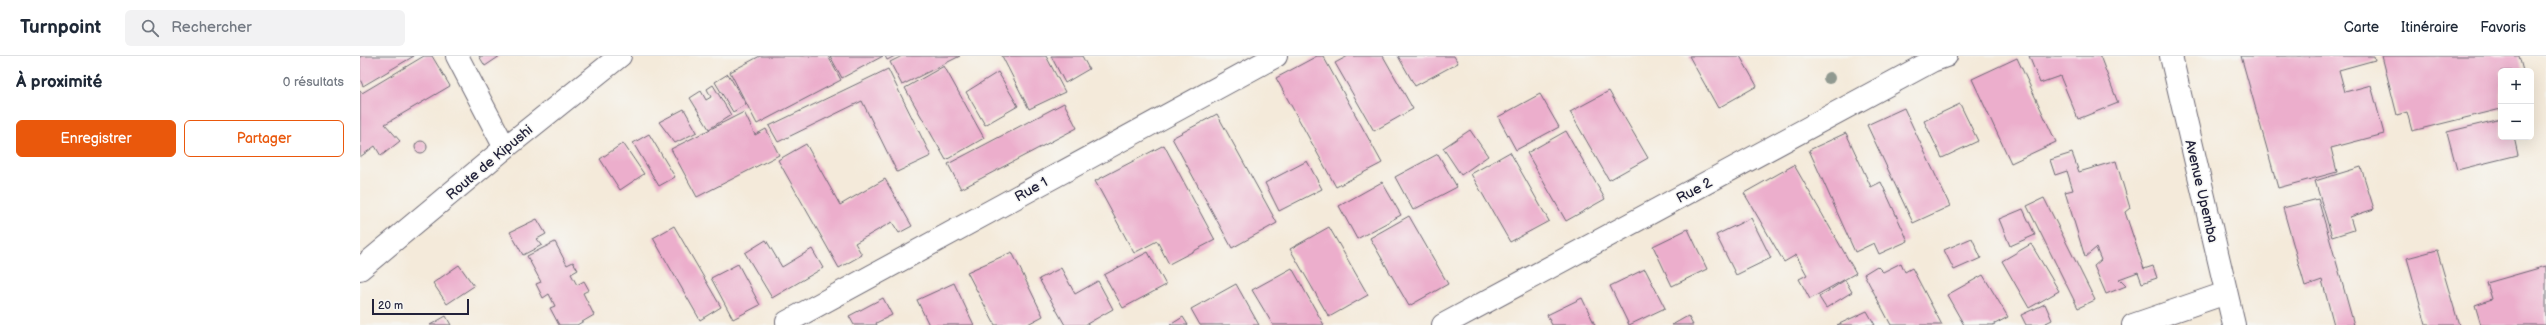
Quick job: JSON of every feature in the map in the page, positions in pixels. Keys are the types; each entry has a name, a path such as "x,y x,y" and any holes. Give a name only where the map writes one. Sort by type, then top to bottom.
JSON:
{"main road":[{"path":"457,56 505,148"},
{"name":"Route de Kipushi","path":"360,270 505,148 620,56"},
{"name":"Rue 1","path":"787,322 1276,56"},
{"name":"Rue 2","path":"1443,325 1932,61 1946,56"},
{"name":"Avenue Upemba","path":"2171,56 2234,325"},
{"path":"2133,325 2226,293"}],"building":[{"path":"360,56 414,56 363,86 360,79"},
{"path":"424,56 432,56 450,86 385,124 400,141 381,156 375,146 360,157 360,90 362,93"},
{"path":"479,56 500,56 485,66"},
{"path":"760,56 828,56 841,80 757,124 730,72"},
{"path":"830,56 883,56 842,78"},
{"path":"885,56 895,56 887,60"},
{"path":"902,56 960,56 902,85 890,62"},
{"path":"1002,56 1046,56 1065,92 1029,109"},
{"path":"1051,56 1082,56 1089,69 1065,83"},
{"path":"1317,56 1323,56 1382,163 1336,187 1276,78"},
{"path":"1348,56 1383,56 1413,109 1374,131 1335,63"},
{"path":"1398,56 1454,56 1458,63 1415,86"},
{"path":"1689,56 1740,56 1757,86 1718,108"},
{"path":"2029,56 2100,56 2118,103 2078,119 2060,76 2040,83"},
{"path":"2241,56 2374,56 2375,60 2339,70 2345,92 2371,85 2384,134 2331,148 2337,172 2278,188"},
{"path":"2382,56 2519,56 2522,68 2498,68 2498,110 2412,131 2407,112 2397,115"},
{"path":"2017,58 2056,142 2011,163 1972,79"},
{"path":"944,66 984,138 946,160 905,88"},
{"path":"888,69 931,156 897,172 862,101 778,142 769,126"},
{"path":"998,72 1018,106 985,125 966,92"},
{"path":"728,74 746,104 733,112 715,82"},
{"path":"713,85 731,115 709,129 690,98 701,91 706,100 711,97 707,89"},
{"path":"1609,91 1648,158 1609,180 1570,112"},
{"path":"1540,94 1559,127 1516,150 1498,117"},
{"path":"1064,103 1077,128 961,189 948,164"},
{"path":"1960,104 1978,141 1942,158 1924,121"},
{"path":"1904,108 1950,206 1913,223 1867,125"},
{"path":"684,109 697,132 675,143 659,122"},
{"path":"744,112 755,135 766,129 779,155 697,197 671,149"},
{"path":"1217,114 1277,223 1232,248 1172,138"},
{"path":"2498,120 2498,140 2515,140 2518,155 2457,170 2447,132"},
{"path":"1470,130 1488,156 1461,175 1443,148"},
{"path":"1566,131 1605,199 1566,221 1527,153"},
{"path":"1846,133 1871,187 1881,182 1908,241 1879,254 1874,243 1855,252 1809,150"},
{"path":"649,134 675,177 659,186 633,143"},
{"path":"421,141 425,143 427,147 425,151 421,153 417,151 415,147 417,143"},
{"path":"623,143 644,174 620,190 600,159"},
{"path":"806,144 840,205 885,179 912,226 899,233 892,222 855,243 862,255 839,268 778,160"},
{"path":"1164,145 1215,240 1169,264 1157,241 1134,253 1095,181"},
{"path":"1510,152 1549,221 1510,242 1471,174"},
{"path":"2072,153 2079,172 2116,161 2130,208 2125,212 2144,269 2153,266 2157,278 2142,283 2138,272 2119,279 2126,286 2106,294 2094,266 2101,260 2096,248 2085,257 2065,192 2073,190 2067,171 2055,175 2050,160"},
{"path":"1438,154 1457,187 1413,210 1395,177"},
{"path":"1307,161 1322,189 1279,211 1265,183"},
{"path":"1794,165 1856,273 1810,299 1799,279 1807,275 1796,255 1784,262 1744,193"},
{"path":"2361,167 2374,209 2350,217 2354,230 2332,237 2315,181"},
{"path":"1382,182 1401,215 1357,239 1339,206"},
{"path":"2044,198 2095,300 2078,308 2027,206"},
{"path":"2318,199 2354,325 2334,325 2322,280 2305,286 2283,208"},
{"path":"2023,209 2035,235 2010,246 1999,219"},
{"path":"1409,216 1448,284 1409,306 1370,238"},
{"path":"1751,218 1771,258 1736,275 1716,235"},
{"path":"537,219 546,234 537,239 542,245 523,255 510,232"},
{"path":"674,226 721,307 700,320 653,238"},
{"path":"1329,227 1368,295 1329,317 1290,249"},
{"path":"1688,229 1707,269 1672,286 1653,246"},
{"path":"1972,238 1981,258 1954,270 1944,250"},
{"path":"766,240 782,267 812,249 823,268 772,298 745,253"},
{"path":"555,242 567,265 573,262 578,270 571,274 577,285 584,281 589,290 583,293 594,315 577,325 559,325 550,308 555,306 549,294 543,298 536,284 541,282 527,256"},
{"path":"2031,244 2059,291 2029,308 2002,261"},
{"path":"2437,250 2459,325 2426,325 2407,258"},
{"path":"1012,252 1043,316 1026,325 995,325 967,272"},
{"path":"1148,252 1166,285 1123,308 1104,275"},
{"path":"1901,263 1905,272 1912,268 1942,325 1891,325 1864,274 1877,266 1883,272"},
{"path":"738,264 760,305 733,319 711,278"},
{"path":"459,265 474,286 447,304 433,283"},
{"path":"2546,266 2546,325 2481,325 2475,305 2492,299 2487,283"},
{"path":"1061,268 1075,294 1098,281 1113,309 1085,325 1065,325 1039,279"},
{"path":"1292,268 1324,325 1273,325 1252,290"},
{"path":"1645,269 1665,308 1629,325 1610,286"},
{"path":"1983,275 2008,317 1993,325 1964,325 1947,295"},
{"path":"1845,280 1852,292 1826,308 1819,297"},
{"path":"954,283 974,325 929,325 917,300"},
{"path":"1236,284 1259,325 1200,325 1191,309"},
{"path":"883,298 892,315 876,323 877,325 854,325 849,316"},
{"path":"1582,298 1595,325 1552,325 1547,315"},
{"path":"2045,304 2052,320 2042,325 2026,325 2021,315"},
{"path":"1867,311 1875,325 1837,325"},
{"path":"446,316 451,325 430,325"},
{"path":"1688,316 1693,325 1672,325"},
{"path":"1183,317 1188,325 1170,325"}]}
